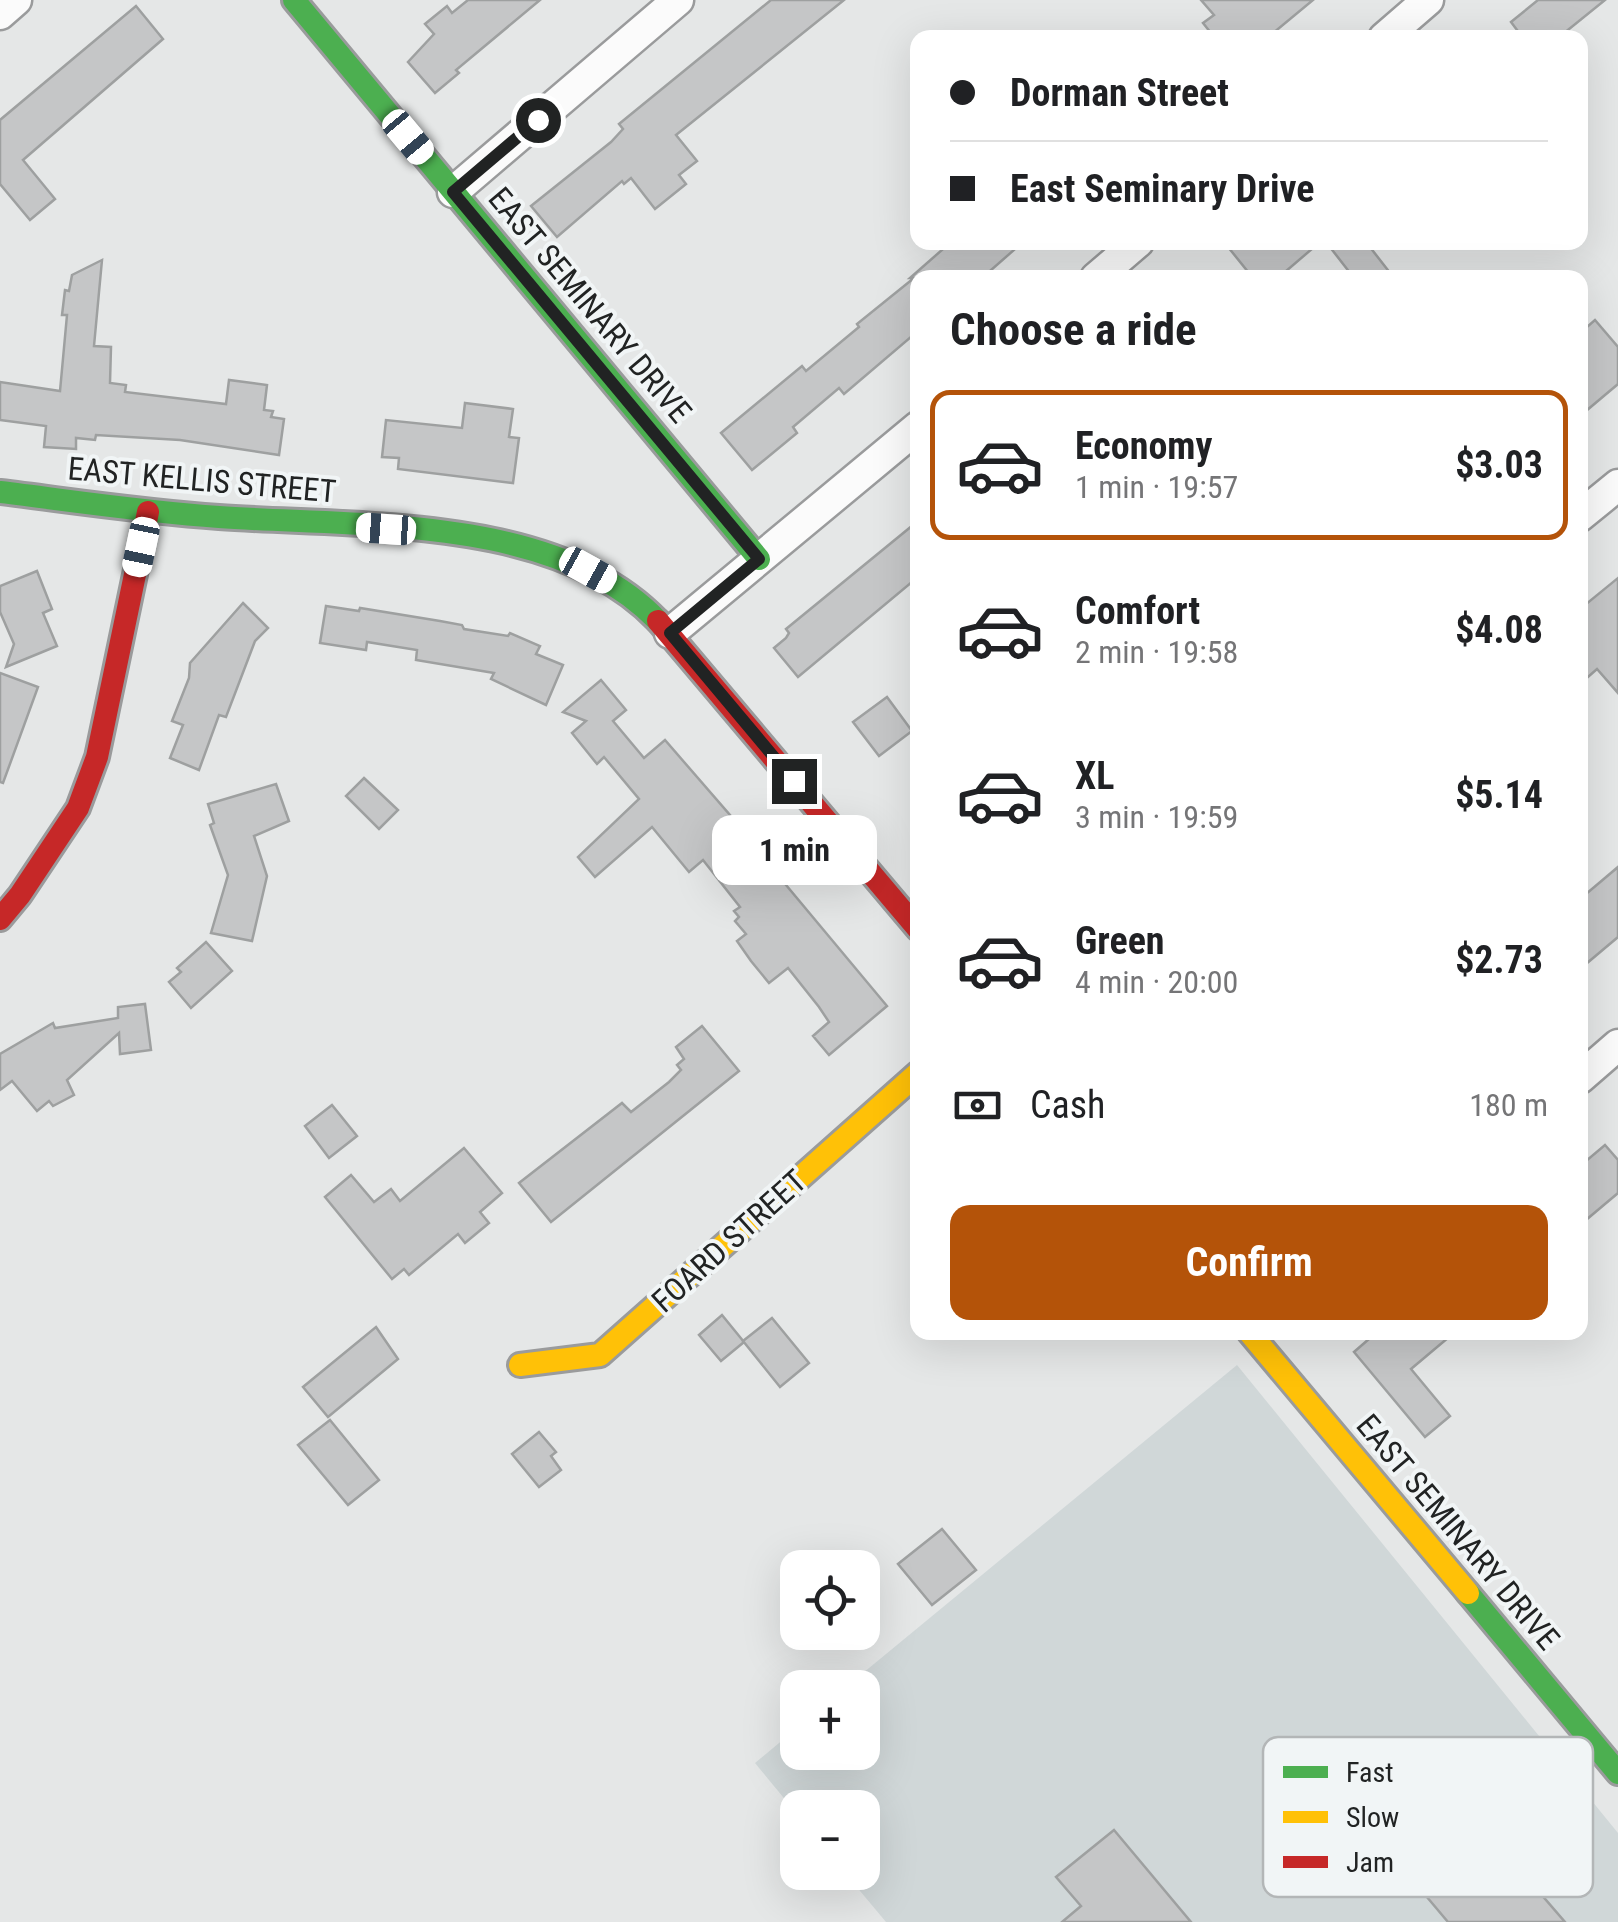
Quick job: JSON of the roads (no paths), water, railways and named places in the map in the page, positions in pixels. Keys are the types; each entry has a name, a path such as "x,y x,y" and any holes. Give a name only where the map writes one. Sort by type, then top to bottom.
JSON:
{"street":[{"path":"0,14 16,0"},
{"name":"EAST SEMINARY DRIVE","path":"294,0 759,559"},
{"path":"453,192 678,0"},
{"path":"1393,30 1428,0"},
{"path":"1105,270 1129,250"},
{"path":"910,433 670,633 910,919"},
{"path":"1588,509 1618,485"},
{"name":"EAST KELLIS STREET","path":"0,492 148,512 465,535 588,570 628,592 670,633"},
{"path":"0,919 78,808 97,757 148,512"},
{"path":"1588,1071 1618,1045"},
{"name":"FOARD STREET","path":"520,1365 600,1355 910,1080"},
{"name":"EAST SEMINARY DRIVE","path":"1267,1340 1589,1737"},
{"name":"EAST SEMINARY DRIVE","path":"1593,1742 1618,1773"}]}
